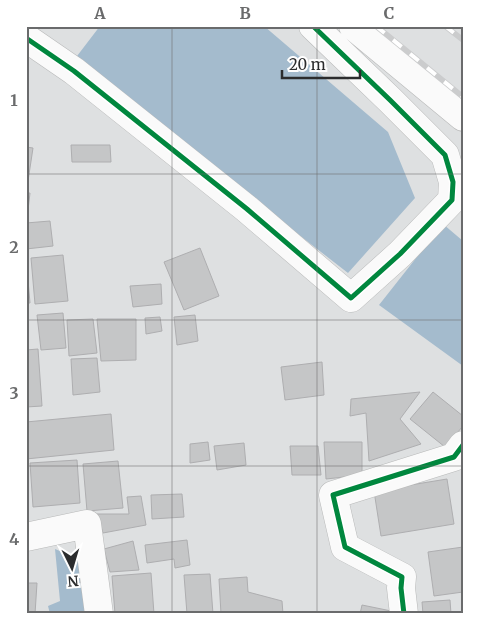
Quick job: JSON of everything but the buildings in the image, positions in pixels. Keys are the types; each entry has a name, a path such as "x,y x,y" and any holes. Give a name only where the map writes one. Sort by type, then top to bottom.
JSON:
{"street":[{"path":"26,38 74,71 247,209 351,298 400,254 452,200 453,182 445,155 313,26"},
{"path":"353,26 463,117"},
{"path":"404,614 401,588 402,577 345,548 333,495 454,457 463,445"},
{"path":"26,537 87,524 99,614"}],"water":[{"path":"100,26 264,26 388,132 415,198 348,273 74,60"},
{"path":"443,224 463,241 463,366 379,305"},
{"path":"55,549 90,563 94,614 50,614 48,606 60,601"}],"railway":[{"path":"376,26 463,97"},
{"path":"445,26 463,40"}],"cycle path":[{"path":"26,38 74,71 247,209 351,298 400,254 452,200 453,182 445,155 313,26"},
{"path":"404,614 401,588 402,577 345,547 333,495 454,457 463,445"}]}
